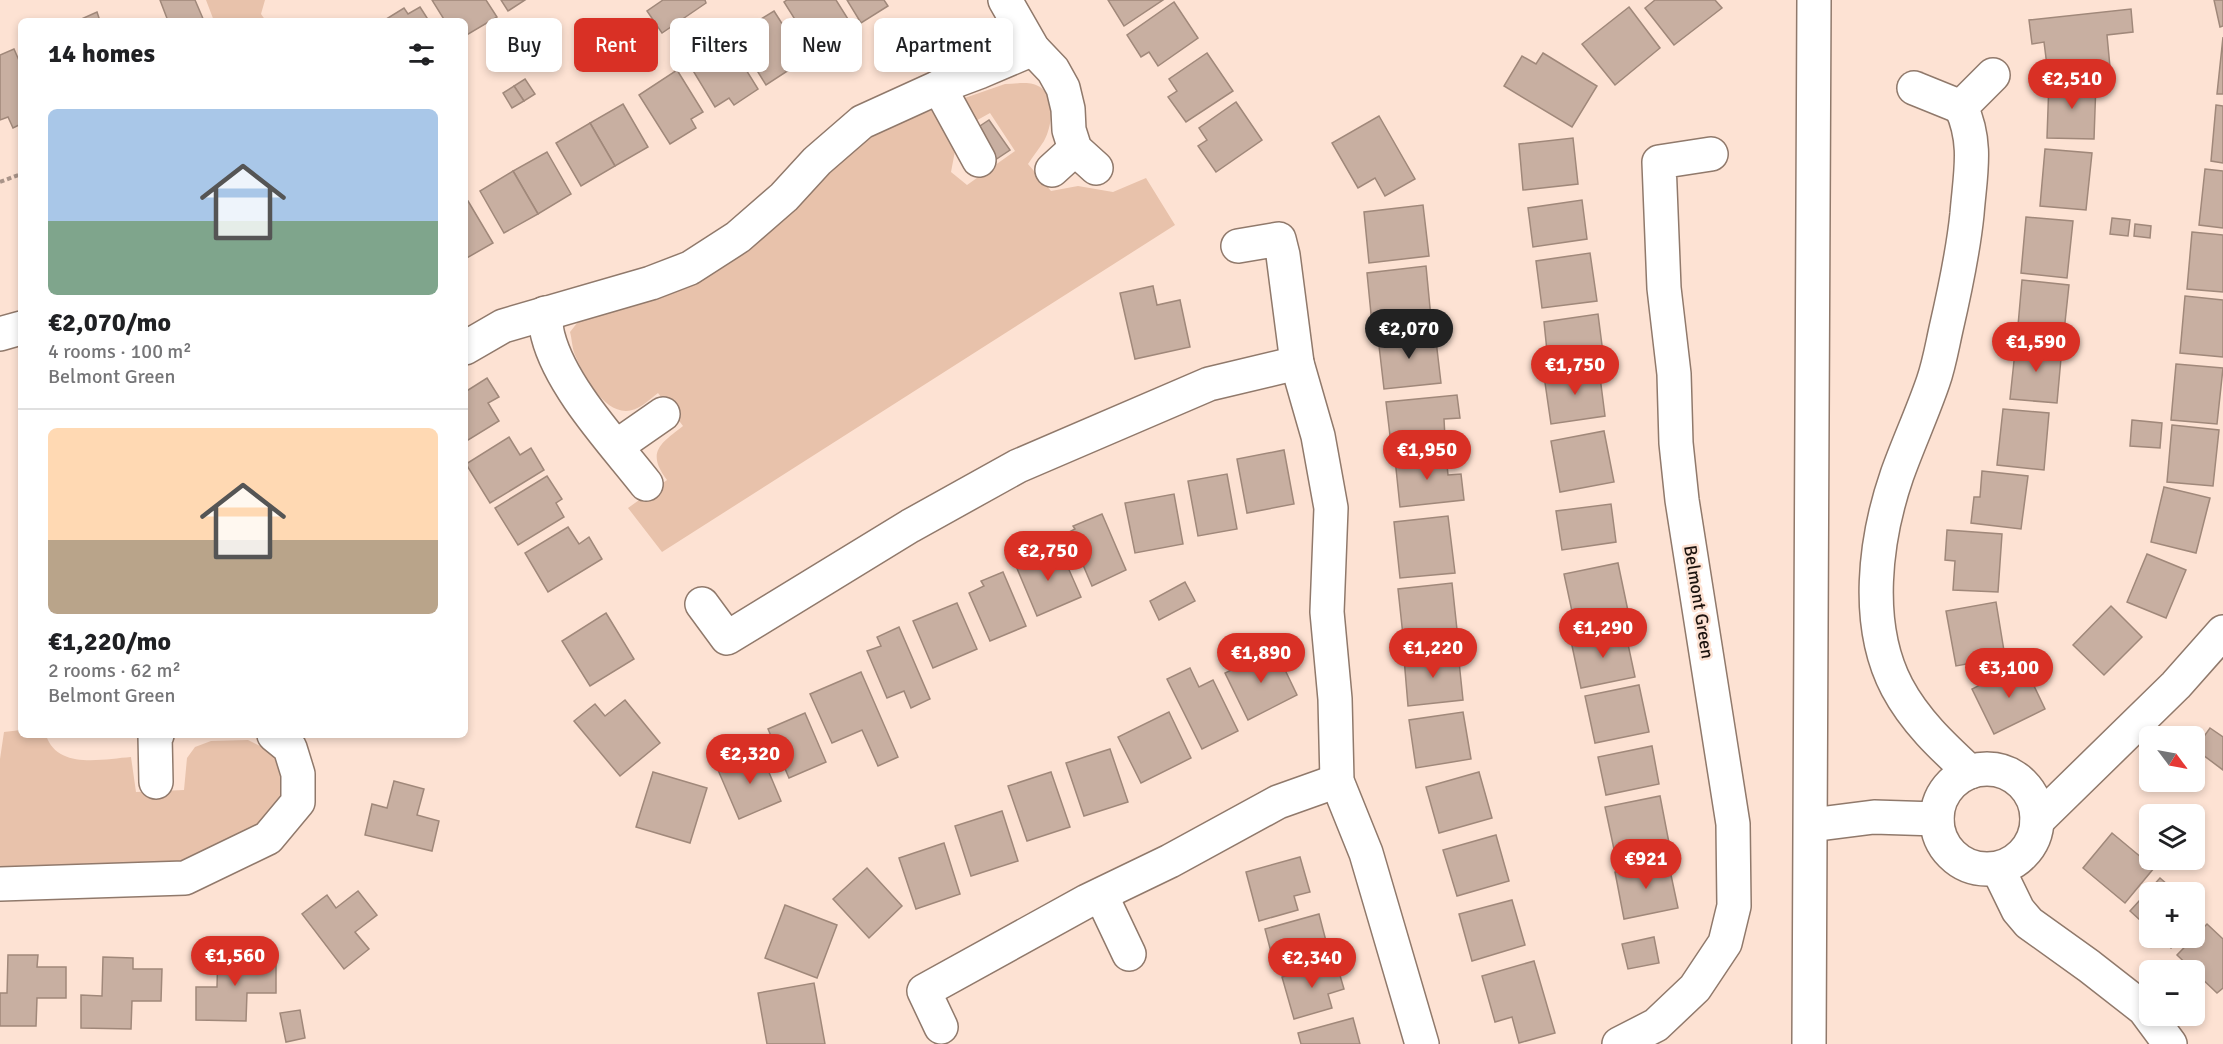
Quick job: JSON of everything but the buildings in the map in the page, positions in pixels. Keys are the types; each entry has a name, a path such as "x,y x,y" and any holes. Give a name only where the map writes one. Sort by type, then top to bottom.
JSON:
{"street":[{"path":"1005,0 1033,49 1053,70 1063,88 1068,109 1074,162"},
{"path":"1809,1044 1814,0"},
{"path":"468,346 503,326 651,283 690,268 738,237 784,197 817,161 862,122 939,87 1033,49"},
{"path":"1961,107 1993,75"},
{"path":"939,87 979,160"},
{"path":"1914,88 1961,107 1969,123 1972,144 1963,253 1934,379 1897,475 1883,526 1876,573 1876,598 1886,661 1897,687 1931,736 1970,772"},
{"name":"Belmont Green","path":"1619,1044 1663,1034 1725,943 1734,906 1732,824 1682,500 1676,443 1674,374 1664,288 1659,162 1711,154"},
{"path":"1238,246 1279,239 1283,255 1297,363 1318,436 1331,508 1327,612 1335,699 1337,782 1366,853 1422,1044"},
{"path":"544,313 548,338 582,402 646,484"},
{"path":"0,334 18,329"},
{"path":"702,604 727,638 910,526 1018,466 1209,384 1297,363"},
{"path":"617,446 663,414"},
{"path":"2037,821 2176,685 2223,632"},
{"path":"154,738 156,782"},
{"path":"0,884 185,878 268,838 298,802 298,774 290,748 278,738"},
{"path":"1986,769 2002,771 2017,779 2028,790 2035,805 2037,821 2034,837 2026,852 2013,862 1998,869 1976,868 1955,858 1945,847 1939,834 1937,819 1946,790 1970,772 1986,769"},
{"path":"941,1027 924,991 1101,894 1170,861 1278,802 1337,782"},
{"path":"1811,825 1874,817 1937,819"},
{"path":"1998,869 2018,910 2029,923 2090,966 2144,1009 2170,1044"},
{"path":"1101,894 1129,954"}],"path":[{"path":"0,182 18,175"}],"shaded area":[{"path":"206,0 265,0 261,14 264,18 213,18"},
{"path":"1005,84 1033,84 1046,93 1051,109 1047,134 1028,164 1051,191 1078,186 1113,192 1146,178 1175,225 662,552 628,508 667,480 657,462 657,455 662,444 683,426 658,393 643,405 630,411 609,405 594,390 583,372 574,352 570,332 581,318 700,282 749,248 828,170 865,140 899,122 941,107 955,151 951,172 967,185 1015,151 990,113 972,123 959,100"},
{"path":"18,730 18,738 48,738 52,746 70,758 95,760 131,757 136,792 184,790 187,758 195,747 211,741 248,740 272,752 283,766 279,804 265,820 208,852 169,864 0,867 0,759 4,732"}]}
